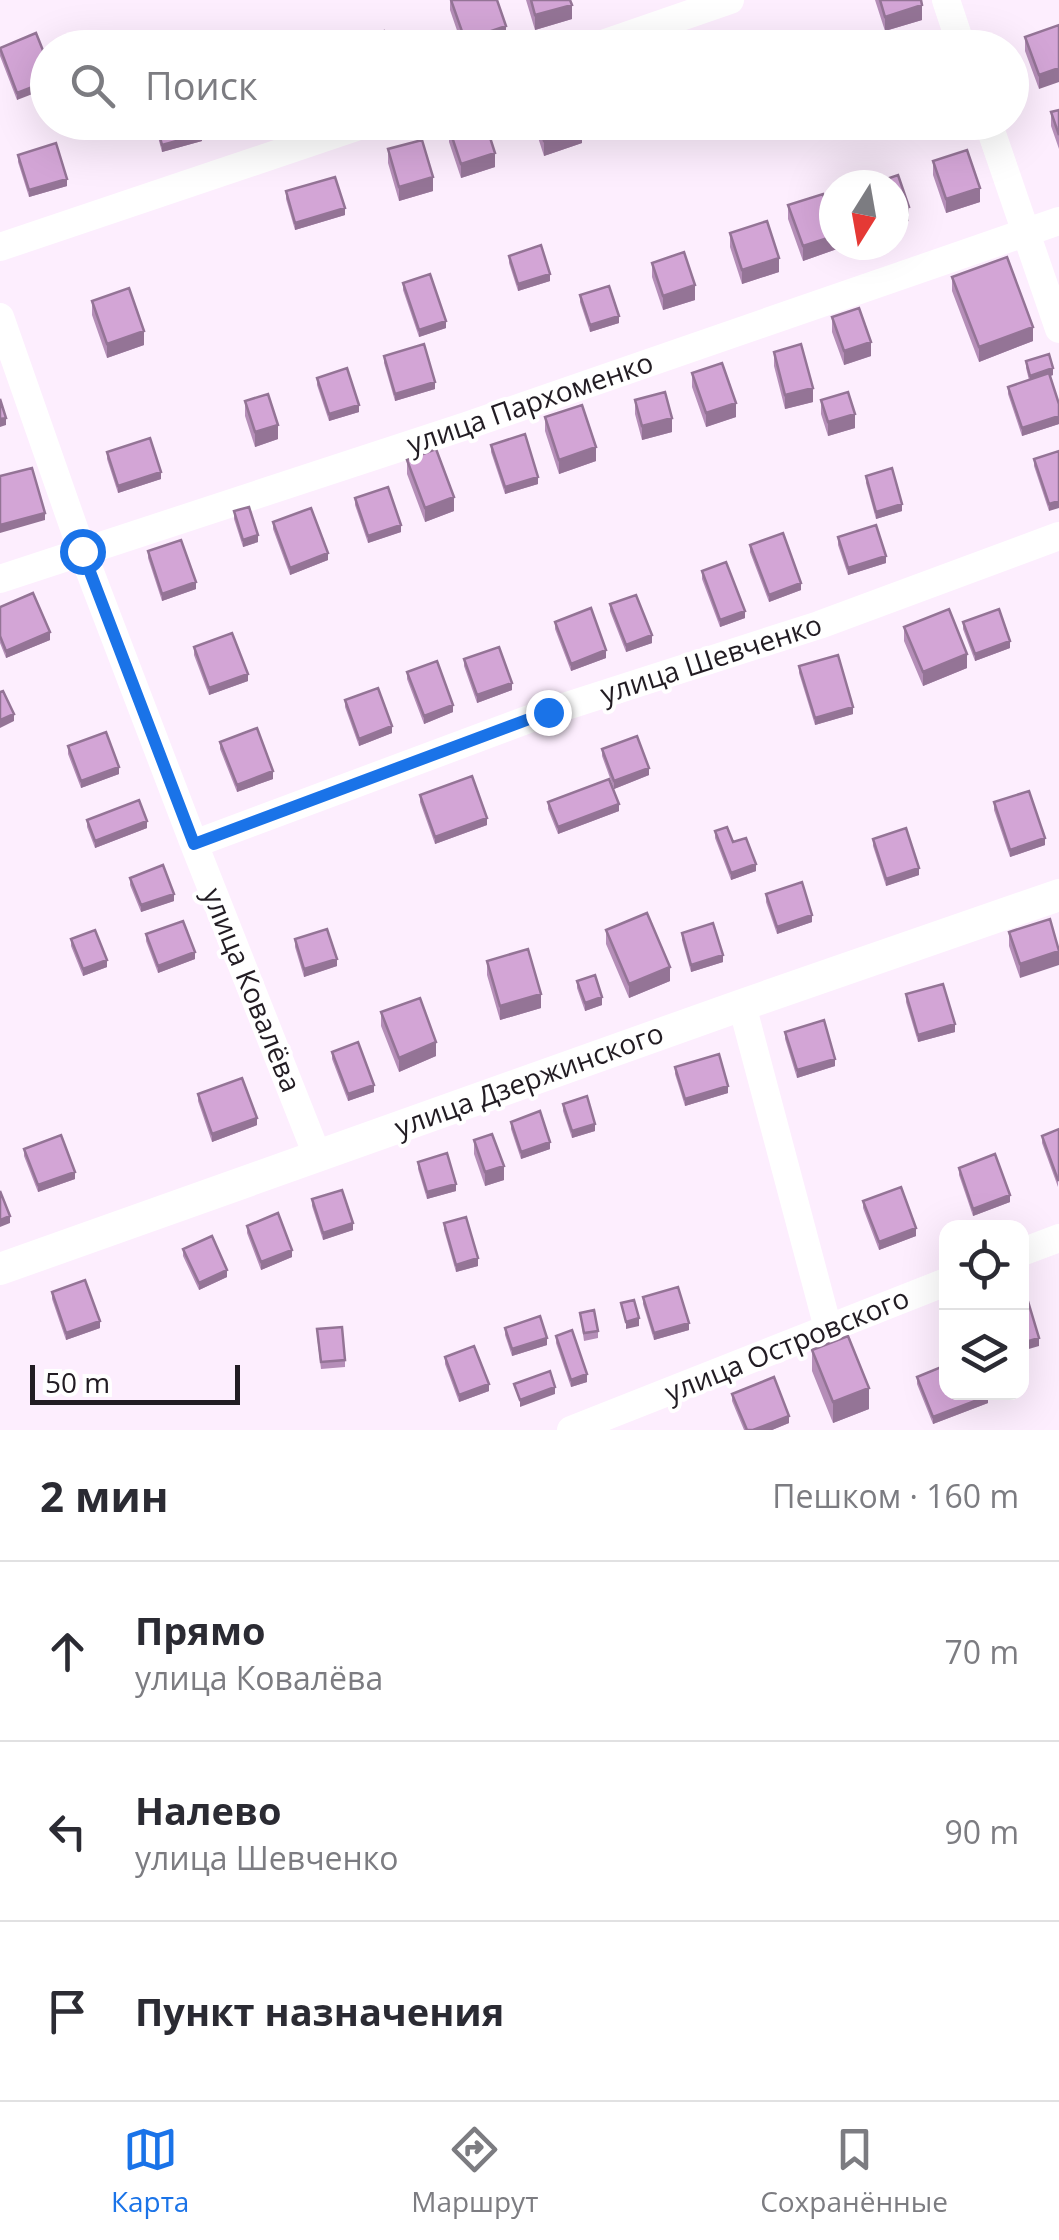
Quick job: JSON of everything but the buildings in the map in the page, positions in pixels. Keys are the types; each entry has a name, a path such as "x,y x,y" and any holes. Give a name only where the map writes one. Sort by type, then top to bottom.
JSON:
{"street":[{"path":"643,30 730,0"},
{"path":"946,0 956,30"},
{"path":"0,247 318,140"},
{"path":"994,140 1059,330"},
{"name":"улица Пархоменко","path":"0,579 466,426 1059,221"},
{"name":"улица Ковалёва","path":"0,317 82,551 318,1155"},
{"name":"улица Шевченко","path":"194,844 530,719 819,625 1059,536"},
{"name":"улица Дзержинского","path":"0,1269 1059,895"},
{"path":"742,1004 828,1328"},
{"path":"1029,1249 1059,1238"},
{"name":"улица Островского","path":"571,1430 939,1285"}],"route":[{"path":"82,551 194,844 548,712"}]}
